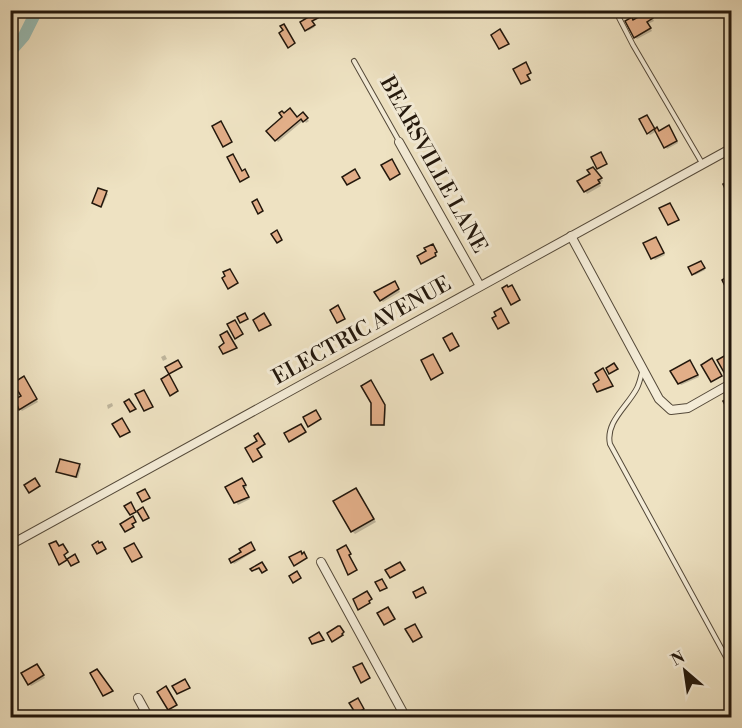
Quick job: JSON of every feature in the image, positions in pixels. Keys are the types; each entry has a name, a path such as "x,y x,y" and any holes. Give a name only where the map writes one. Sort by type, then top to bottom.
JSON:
{"street":[{"name":"BEARSVILLE LANE","path":"399,142 480,286"},
{"name":"ELECTRIC AVENUE","path":"10,544 732,148"},
{"path":"571,236 659,399 671,410 688,408 732,384"},
{"path":"321,562 406,717"},
{"path":"138,698 149,717"}],"lane":[{"path":"615,10 702,164"},
{"name":"BEARSVILLE LANE","path":"354,61 399,142"},
{"path":"643,368 637,388 610,427 608,435 610,444 732,668"}],"building":[{"path":"639,10 649,10 653,18 647,22 651,28 634,38 625,21 642,15"},
{"path":"315,13 318,18 312,21 315,25 305,31 300,22"},
{"path":"284,24 295,43 288,48 279,33 283,30 280,26"},
{"path":"500,29 509,44 499,49 491,35"},
{"path":"526,62 531,73 527,75 530,80 521,84 513,69"},
{"path":"290,108 297,117 303,112 308,118 303,122 301,119 275,141 266,131 282,117 279,113 282,111 284,113"},
{"path":"647,115 655,129 657,127 659,131 669,125 677,141 664,148 654,129 647,134 639,119"},
{"path":"221,121 232,142 223,147 212,126"},
{"path":"601,152 607,164 597,169 591,157"},
{"path":"233,154 242,171 245,169 249,177 240,182 227,157"},
{"path":"392,159 400,174 390,180 381,165"},
{"path":"593,167 602,178 598,180 600,183 584,192 577,181 590,174 587,170"},
{"path":"355,169 360,178 347,185 342,177"},
{"path":"732,174 732,191 727,193 723,184 727,182 725,178"},
{"path":"98,188 107,191 101,207 92,203"},
{"path":"257,199 263,211 258,214 252,202"},
{"path":"670,203 679,220 668,225 659,208"},
{"path":"277,230 282,240 277,243 271,234"},
{"path":"656,237 664,253 651,259 643,243"},
{"path":"433,244 437,252 436,256 421,264 417,256 426,251 424,248"},
{"path":"701,261 705,268 692,275 688,267"},
{"path":"230,269 238,283 228,289 222,278 225,276 223,272"},
{"path":"728,276 732,287 727,290 722,280"},
{"path":"395,281 399,289 380,301 374,292"},
{"path":"507,285 508,287 512,285 520,300 511,305 502,288"},
{"path":"338,305 345,319 337,323 330,310"},
{"path":"501,308 509,323 498,329 492,318 496,316 494,312"},
{"path":"245,313 248,319 240,323 237,317"},
{"path":"264,313 271,325 259,331 253,320"},
{"path":"235,320 243,334 235,339 227,324"},
{"path":"227,331 237,348 223,354 219,347 224,343 220,335"},
{"path":"452,333 459,346 450,351 443,338"},
{"path":"433,354 443,373 431,380 421,360"},
{"path":"726,355 732,371 725,374 717,360"},
{"path":"712,358 722,376 711,382 701,365"},
{"path":"178,360 182,367 169,374 165,367"},
{"path":"690,360 698,375 678,384 670,371"},
{"path":"614,363 618,369 609,374 606,368"},
{"path":"603,368 613,386 597,392 593,384 599,380 595,373"},
{"path":"169,374 178,391 170,396 161,379"},
{"path":"24,376 37,399 19,410 15,399 21,396 13,383"},
{"path":"371,380 385,405 384,425 371,425 371,403 361,386"},
{"path":"144,390 153,407 144,411 135,394"},
{"path":"732,396 732,406 727,409 723,401"},
{"path":"129,399 136,409 130,412 124,402"},
{"path":"316,410 321,419 308,427 303,417"},
{"path":"122,418 130,432 120,437 112,424"},
{"path":"301,424 306,432 289,442 284,433"},
{"path":"258,433 265,444 257,449 262,457 253,462 245,448 257,441 254,436"},
{"path":"60,459 80,464 76,477 56,472"},
{"path":"35,478 40,486 29,493 24,485"},
{"path":"242,478 246,485 243,486 249,497 234,503 225,487"},
{"path":"356,488 374,519 351,532 333,501"},
{"path":"145,489 150,498 142,502 137,493"},
{"path":"131,502 136,512 130,515 124,506"},
{"path":"143,507 149,518 143,521 137,511"},
{"path":"133,516 136,522 132,524 134,527 125,532 120,524"},
{"path":"56,541 59,546 63,544 68,552 64,555 67,560 59,565 49,544"},
{"path":"98,541 102,542 106,549 97,554 92,545"},
{"path":"251,542 255,550 231,563 229,559"},
{"path":"134,543 142,557 132,562 124,548"},
{"path":"346,545 357,570 348,575 337,550"},
{"path":"301,551 307,558 294,566 289,557"},
{"path":"75,554 79,562 71,566 67,559"},
{"path":"262,562 267,570 262,573 259,568 252,571 250,569"},
{"path":"400,562 405,570 390,578 385,570"},
{"path":"297,571 301,578 293,583 289,576"},
{"path":"382,579 387,588 380,591 375,582"},
{"path":"423,587 426,593 416,598 413,592"},
{"path":"367,591 372,599 370,603 358,610 353,599"},
{"path":"388,607 395,619 384,625 377,613"},
{"path":"415,624 422,637 413,642 405,629"},
{"path":"338,626 344,632 343,635 332,642 327,633"},
{"path":"319,632 324,640 312,644 309,638"},
{"path":"362,663 370,678 361,683 353,667"},
{"path":"37,664 44,675 28,685 21,673"},
{"path":"97,669 113,691 103,696 90,673"},
{"path":"185,679 190,688 177,694 172,686"},
{"path":"166,686 177,705 168,710 157,692"},
{"path":"358,698 364,709 356,714 349,703"}],"waterway":[{"path":"10,52 24,36 37,10"}]}
